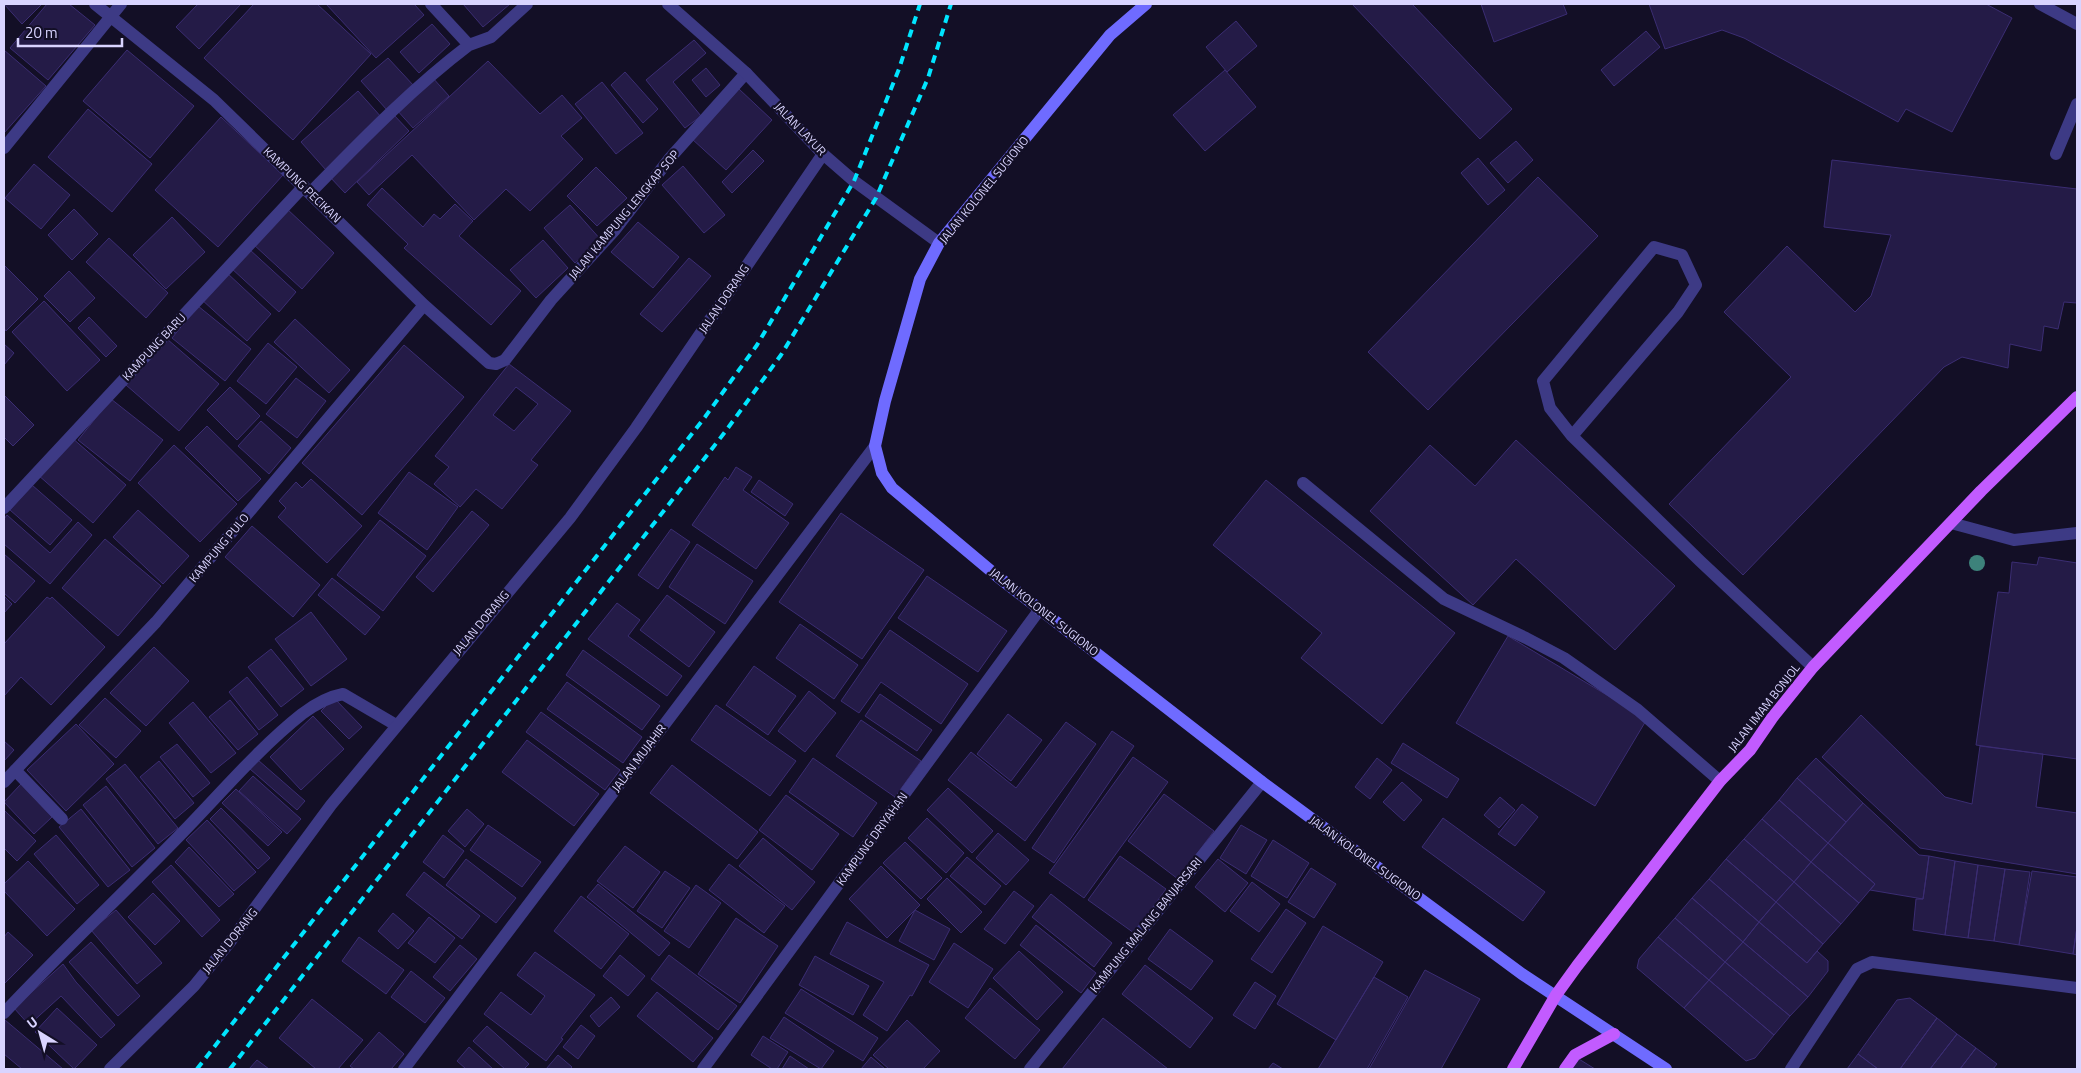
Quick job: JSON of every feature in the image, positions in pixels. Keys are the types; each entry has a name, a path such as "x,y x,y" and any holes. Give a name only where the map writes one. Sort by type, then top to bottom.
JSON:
{"main road":[{"name":"JALAN KOLONEL SUGIONO","path":"1146,4 1110,36 940,243 920,279 884,401 875,446 882,473 892,488 1040,609 1262,782 1522,974 1666,1069"},
{"name":"JALAN IMAM BONJOL","path":"1513,1069 1556,995 1720,782 1750,750 1772,718 1813,667 1951,523 2077,396"},
{"path":"1564,1069 1575,1055 1614,1034"}],"street":[{"name":"KAMPUNG PECIKAN","path":"95,4 214,100 424,305 489,363 496,364 505,360"},
{"path":"4,148 121,4"},
{"path":"432,4 469,45"},
{"name":"KAMPUNG BARU","path":"4,508 307,189 439,68 469,45 491,37 527,4"},
{"name":"JALAN LAYUR","path":"668,4 746,73 823,154 854,181 940,243"},
{"path":"2040,4 2077,24"},
{"name":"JALAN KAMPUNG LENGKAP SOP","path":"505,360 551,300 614,231 670,158 746,73"},
{"path":"2056,154 2077,104"},
{"name":"JALAN DORANG","path":"110,1069 194,986 230,942 331,806 575,510 636,428 823,154"},
{"path":"1572,436 1678,312 1696,285 1682,255 1654,247 1543,381 1550,408 1572,436 1700,561 1813,667"},
{"name":"KAMPUNG PULO","path":"4,782 156,622 424,305"},
{"name":"JALAN MUJAHIR","path":"404,1069 875,446"},
{"path":"1303,483 1444,599 1564,658 1638,710 1720,782"},
{"path":"1951,523 2014,540 2077,533"},
{"name":"KAMPUNG DRIYAHAN","path":"704,1069 1040,609"},
{"path":"4,1014 47,966 170,846 248,764 302,714 325,699 343,694 396,725"},
{"path":"15,770 62,819"},
{"name":"KAMPUNG MALANG BANJARSARI","path":"1030,1069 1262,782"},
{"path":"1791,1069 1857,969 1872,962 2077,988"}],"building":[{"path":"4,4 42,4 22,24"},
{"path":"47,4 69,4 95,25 48,80 10,48"},
{"path":"198,4 241,4 199,49 176,27"},
{"path":"254,4 317,4 371,54 293,140 204,58"},
{"path":"326,4 414,4 424,15 376,58"},
{"path":"463,4 510,4 483,27"},
{"path":"1352,4 1412,4 1512,109 1480,139"},
{"path":"1481,4 1563,4 1567,14 1494,42"},
{"path":"1649,4 1986,4 2012,18 1952,132 1906,109 1898,122 1744,38 1722,30 1665,49"},
{"path":"1236,21 1257,46 1227,72 1206,47"},
{"path":"432,24 450,44 419,73 400,52"},
{"path":"1646,31 1660,47 1614,86 1601,70"},
{"path":"694,40 706,53 673,82 701,116 685,128 646,80"},
{"path":"4,50 46,86 4,133"},
{"path":"127,50 194,106 150,158 83,101"},
{"path":"388,58 414,86 387,110 361,81"},
{"path":"488,61 540,114 562,95 582,118 561,136 583,159 530,211 506,189 474,220 412,155 369,195 357,182"},
{"path":"706,68 720,85 706,97 692,80"},
{"path":"1225,70 1256,107 1205,151 1173,115"},
{"path":"625,72 658,109 643,123 611,85"},
{"path":"432,77 449,96 413,128 396,109"},
{"path":"602,82 643,133 616,154 575,104"},
{"path":"739,89 772,120 726,170 692,139"},
{"path":"358,91 382,118 326,170 301,142"},
{"path":"88,109 152,164 112,212 48,157"},
{"path":"393,114 409,131 345,193 329,176"},
{"path":"221,117 283,175 218,247 155,190"},
{"path":"1516,141 1533,160 1508,183 1490,163"},
{"path":"753,150 764,161 732,193 722,182"},
{"path":"1478,158 1505,190 1488,205 1461,173"},
{"path":"1832,160 2077,189 2077,303 2064,302 2058,329 2044,326 2041,351 2010,344 2008,368 1962,357 1944,367 1743,575 1669,504 1791,377 1724,312 1787,246 1855,312 1871,296 1891,235 1824,227"},
{"path":"34,164 70,195 41,229 5,198"},
{"path":"683,166 725,215 704,233 662,185"},
{"path":"596,167 627,198 597,226 567,196"},
{"path":"1538,177 1598,236 1428,410 1368,352"},
{"path":"382,188 423,227 434,214 440,219 455,204 473,221 459,236 521,291 491,325 404,248 408,244 367,205"},
{"path":"570,205 601,240 575,263 544,228"},
{"path":"286,208 334,253 302,289 253,244"},
{"path":"74,209 98,234 72,260 48,235"},
{"path":"172,217 205,252 166,289 133,255"},
{"path":"638,222 679,257 653,288 611,252"},
{"path":"109,238 168,293 146,318 86,262"},
{"path":"543,240 568,268 536,298 510,270"},
{"path":"249,249 296,292 279,312 231,268"},
{"path":"689,258 711,276 662,332 640,314"},
{"path":"4,265 38,299 6,331 4,328"},
{"path":"69,271 95,298 70,322 44,296"},
{"path":"226,272 271,314 247,341 201,299"},
{"path":"44,301 100,360 67,391 12,332"},
{"path":"198,306 251,349 225,381 172,338"},
{"path":"89,317 117,346 106,357 78,328"},
{"path":"295,319 350,370 329,393 274,342"},
{"path":"167,339 219,384 179,431 126,385"},
{"path":"268,343 297,367 266,404 237,381"},
{"path":"4,344 14,353 4,365"},
{"path":"404,345 464,397 362,515 302,463"},
{"path":"509,364 571,411 531,460 538,465 502,509 476,489 460,507 434,484 449,467 435,456","holes":["516,387 538,404 514,431 493,415"]},
{"path":"296,378 326,401 297,438 266,414"},
{"path":"230,387 260,416 237,440 207,410"},
{"path":"4,395 34,425 13,446 4,437"},
{"path":"111,399 163,440 130,481 78,440"},
{"path":"261,421 291,448 269,474 238,446"},
{"path":"207,426 261,479 238,501 185,448"},
{"path":"71,437 126,485 93,523 38,475"},
{"path":"1516,440 1675,586 1615,650 1516,559 1473,605 1370,511 1430,445 1475,486"},
{"path":"174,445 237,504 200,542 138,483"},
{"path":"736,467 752,477 743,490 789,523 756,569 692,525 725,477 728,480"},
{"path":"409,472 458,507 427,550 378,513"},
{"path":"311,479 362,526 327,563 278,517 286,508 279,501 296,482 302,488"},
{"path":"759,480 793,504 785,516 751,492"},
{"path":"1266,480 1455,633 1382,724 1301,658 1322,633 1213,545"},
{"path":"32,485 72,520 50,545 10,510"},
{"path":"138,510 189,556 163,584 113,537"},
{"path":"472,511 489,525 433,592 416,577"},
{"path":"841,513 924,570 862,659 779,602"},
{"path":"7,515 50,553 78,522 92,535 50,584 4,544 4,519"},
{"path":"380,520 426,556 383,611 337,575"},
{"path":"252,526 320,585 293,617 225,557"},
{"path":"671,529 690,542 658,589 638,575"},
{"path":"105,539 161,586 118,636 62,588"},
{"path":"697,544 753,581 725,624 669,587"},
{"path":"4,554 35,581 15,603 4,593"},
{"path":"2039,557 2077,563 2077,759 1976,745 1998,592 2009,593 2012,562 2037,565"},
{"path":"927,576 1007,631 978,672 898,618"},
{"path":"332,578 380,617 365,635 318,595"},
{"path":"667,595 715,632 689,667 640,630"},
{"path":"4,596 12,604 4,613"},
{"path":"47,597 50,599 52,597 105,647 51,705 21,677 4,696 4,644"},
{"path":"617,603 640,620 628,636 682,676 667,696 588,639"},
{"path":"311,612 347,659 311,686 275,639"},
{"path":"800,624 858,665 834,699 776,658"},
{"path":"890,630 968,684 941,724 881,682 859,713 841,701"},
{"path":"1508,636 1647,719 1595,806 1456,723"},
{"path":"154,647 189,681 146,726 110,693"},
{"path":"271,649 304,689 281,707 248,667"},
{"path":"583,650 660,706 642,730 566,675"},
{"path":"754,666 796,696 768,735 726,705"},
{"path":"247,677 278,715 259,730 229,692"},
{"path":"567,682 642,737 623,763 547,709"},
{"path":"809,691 836,713 805,752 778,731"},
{"path":"880,694 932,730 917,751 865,716"},
{"path":"105,698 141,731 116,758 79,725"},
{"path":"334,698 362,727 349,739 321,711"},
{"path":"230,700 258,734 238,750 209,717"},
{"path":"193,702 236,753 211,773 169,723"},
{"path":"716,705 796,761 770,796 691,740"},
{"path":"541,712 620,770 605,790 526,732"},
{"path":"1008,714 1042,740 1011,781 977,754"},
{"path":"1861,715 1945,797 1972,804 1980,746 2043,754 2036,807 2077,813 2077,874 1920,848 1822,757"},
{"path":"313,716 344,749 301,790 270,757"},
{"path":"861,720 921,761 895,797 836,756"},
{"path":"1066,722 1096,744 1025,841 948,780 971,752 1016,788"},
{"path":"76,724 114,764 66,811 27,770"},
{"path":"1112,731 1134,746 1054,863 1032,848"},
{"path":"527,740 599,794 574,826 502,772"},
{"path":"4,741 14,750 4,761"},
{"path":"1403,743 1459,779 1447,798 1391,763"},
{"path":"177,744 210,783 193,797 160,757"},
{"path":"1133,757 1168,782 1084,898 1049,873"},
{"path":"813,758 877,803 853,837 789,792"},
{"path":"1377,758 1392,770 1370,799 1355,787"},
{"path":"1816,758 1863,803 1846,822 1797,778"},
{"path":"258,760 305,801 297,810 250,769"},
{"path":"159,761 194,803 175,819 140,777"},
{"path":"125,764 178,828 158,844 106,779"},
{"path":"672,765 758,832 737,859 650,793"},
{"path":"253,776 301,819 287,834 239,791"},
{"path":"1797,778 1846,822 1828,843 1779,800"},
{"path":"1402,782 1422,800 1404,821 1383,802"},
{"path":"21,784 52,817 34,834 4,802"},
{"path":"106,786 155,848 132,867 83,805"},
{"path":"948,788 993,831 972,853 927,810"},
{"path":"236,789 282,832 268,846 222,803"},
{"path":"1164,794 1214,831 1178,879 1128,841"},
{"path":"786,795 839,834 812,870 759,830"},
{"path":"1500,797 1515,810 1499,828 1484,815"},
{"path":"1779,800 1828,843 1811,862 1762,819"},
{"path":"1863,803 1919,855 1929,856 1923,899 1870,890 1875,884 1828,843"},
{"path":"1522,804 1538,817 1515,846 1498,834"},
{"path":"221,808 270,858 258,869 210,819"},
{"path":"81,809 130,870 108,887 59,827"},
{"path":"467,809 484,824 465,847 448,831"},
{"path":"4,810 36,841 17,861 4,848"},
{"path":"927,818 964,853 946,873 908,838"},
{"path":"1443,818 1545,892 1523,921 1422,847"},
{"path":"1762,819 1811,862 1794,882 1744,839"},
{"path":"207,820 256,872 234,891 186,840"},
{"path":"488,825 541,862 522,887 470,850"},
{"path":"1241,825 1267,840 1246,874 1220,858"},
{"path":"998,833 1029,860 1006,885 976,858"},
{"path":"56,835 99,885 77,904 34,854"},
{"path":"443,835 464,851 444,878 423,862"},
{"path":"763,838 815,882 792,910 739,866"},
{"path":"1744,839 1794,882 1776,902 1726,859"},
{"path":"1273,840 1309,863 1287,898 1251,876"},
{"path":"905,842 942,878 921,899 883,863"},
{"path":"1828,843 1875,884 1859,903 1811,862"},
{"path":"625,846 660,872 633,908 597,881"},
{"path":"189,847 234,894 219,907 175,862"},
{"path":"1120,856 1166,889 1134,933 1088,900"},
{"path":"1929,856 1955,861 1945,935 1913,930 1916,899 1923,899"},
{"path":"967,857 1001,886 985,905 950,876"},
{"path":"466,859 516,898 496,923 446,885"},
{"path":"1218,859 1248,883 1225,912 1195,887"},
{"path":"1726,859 1776,902 1759,922 1709,879"},
{"path":"28,861 75,909 47,936 4,891 4,884"},
{"path":"1955,861 1978,865 1968,938 1945,935"},
{"path":"1811,862 1859,903 1841,924 1794,882"},
{"path":"729,864 785,906 764,933 709,890"},
{"path":"171,865 220,920 202,937 152,882"},
{"path":"1978,865 2005,869 1994,941 1968,938"},
{"path":"881,866 920,905 887,938 849,899"},
{"path":"1311,868 1336,884 1314,918 1288,902"},
{"path":"2005,869 2030,872 2019,945 1994,941"},
{"path":"665,871 690,888 662,928 637,911"},
{"path":"2032,871 2077,877 2077,927 2073,954 2019,945"},
{"path":"424,872 480,916 462,939 406,895"},
{"path":"947,878 982,912 961,933 927,899"},
{"path":"1709,879 1759,922 1743,942 1692,898"},
{"path":"1252,882 1280,904 1259,932 1230,911"},
{"path":"1794,882 1841,924 1823,944 1776,902"},
{"path":"598,884 670,943 659,956 587,897"},
{"path":"696,885 721,903 689,948 664,931"},
{"path":"1014,891 1034,906 1005,944 984,929"},
{"path":"153,893 180,921 155,945 128,917"},
{"path":"1051,894 1112,943 1094,967 1032,917"},
{"path":"581,896 629,934 601,969 554,931"},
{"path":"1692,898 1743,942 1725,962 1675,918"},
{"path":"1776,902 1823,944 1807,963 1759,922"},
{"path":"1286,909 1306,923 1272,973 1251,959"},
{"path":"116,910 162,963 137,984 91,930"},
{"path":"915,910 950,929 934,960 899,941"},
{"path":"393,913 414,931 398,949 378,931"},
{"path":"429,917 455,938 435,963 408,943"},
{"path":"736,918 778,946 740,1003 698,974"},
{"path":"1675,918 1725,962 1709,980 1658,937"},
{"path":"847,922 929,965 912,996 910,995 887,1031 863,1015 884,982 830,954"},
{"path":"1759,922 1807,963 1817,951 1828,961 1828,971 1808,997 1743,942"},
{"path":"1036,925 1096,973 1081,993 1020,945"},
{"path":"1323,926 1383,962 1336,1040 1277,1004"},
{"path":"2077,927 2077,955 2073,954"},
{"path":"1170,929 1213,961 1191,990 1148,959"},
{"path":"8,932 33,955 4,984 4,937"},
{"path":"359,937 404,970 386,994 342,961"},
{"path":"1658,937 1709,980 1684,1008 1637,968 1639,959"},
{"path":"91,942 140,996 118,1016 69,962"},
{"path":"1743,942 1808,997 1790,1016 1725,962"},
{"path":"954,943 993,969 968,1008 929,982"},
{"path":"460,945 477,959 450,991 433,977"},
{"path":"1019,951 1063,992 1037,1020 993,978"},
{"path":"535,952 595,995 561,1038 563,1039 546,1061 484,1014 501,992 531,1015 545,996 517,975"},
{"path":"620,955 645,976 628,996 603,976"},
{"path":"669,955 737,1006 718,1030 651,979"},
{"path":"815,956 869,986 853,1015 799,985"},
{"path":"1725,962 1790,1016 1774,1035 1709,980"},
{"path":"63,964 76,982 115,1025 101,1038 61,996 29,1025 14,1008"},
{"path":"1145,965 1213,1018 1190,1048 1122,994"},
{"path":"1425,970 1480,999 1441,1069 1369,1069"},
{"path":"411,971 445,998 425,1023 391,997"},
{"path":"1374,977 1408,997 1367,1069 1318,1069"},
{"path":"1709,980 1774,1035 1755,1058 1746,1061 1684,1008"},
{"path":"1255,982 1276,996 1255,1029 1233,1015"},
{"path":"990,988 1040,1030 1015,1059 965,1018"},
{"path":"801,989 878,1038 863,1061 785,1013"},
{"path":"657,992 713,1038 693,1062 637,1016"},
{"path":"611,997 620,1007 599,1027 590,1016"},
{"path":"1910,998 1937,1018 1900,1069 1878,1069 1858,1054 1897,1000"},
{"path":"312,999 363,1040 338,1069 316,1069 279,1038"},
{"path":"57,1008 97,1045 74,1069 35,1032"},
{"path":"784,1017 834,1051 821,1069 770,1038"},
{"path":"1103,1018 1168,1069 1062,1069"},
{"path":"1937,1018 1957,1034 1930,1069 1900,1069"},
{"path":"5,1020 63,1069 22,1069 4,1054"},
{"path":"907,1020 940,1051 923,1069 889,1069 873,1055"},
{"path":"581,1025 595,1036 578,1059 563,1047"},
{"path":"487,1026 529,1064 524,1069 505,1069 473,1041"},
{"path":"379,1032 404,1054 391,1069 354,1069 350,1066"},
{"path":"1957,1034 1976,1048 1960,1069 1930,1069"},
{"path":"763,1036 788,1052 777,1069 772,1069 751,1055"},
{"path":"469,1047 493,1069 466,1069 457,1061"},
{"path":"1976,1048 1997,1064 1993,1069 1960,1069"},
{"path":"1858,1054 1878,1069 1847,1069"},
{"path":"558,1055 572,1067 570,1069 546,1069"},
{"path":"790,1056 809,1069 782,1069"},
{"path":"1574,1056 1595,1069 1566,1069"},
{"path":"871,1057 885,1069 861,1069"},
{"path":"257,1060 269,1069 249,1069"},
{"path":"1273,1063 1283,1069 1268,1069"}],"railway":[{"path":"197,1069 705,417 757,345 854,181 899,69 920,4"},
{"path":"230,1069 725,432 781,355 876,198 928,78 951,4"}]}
